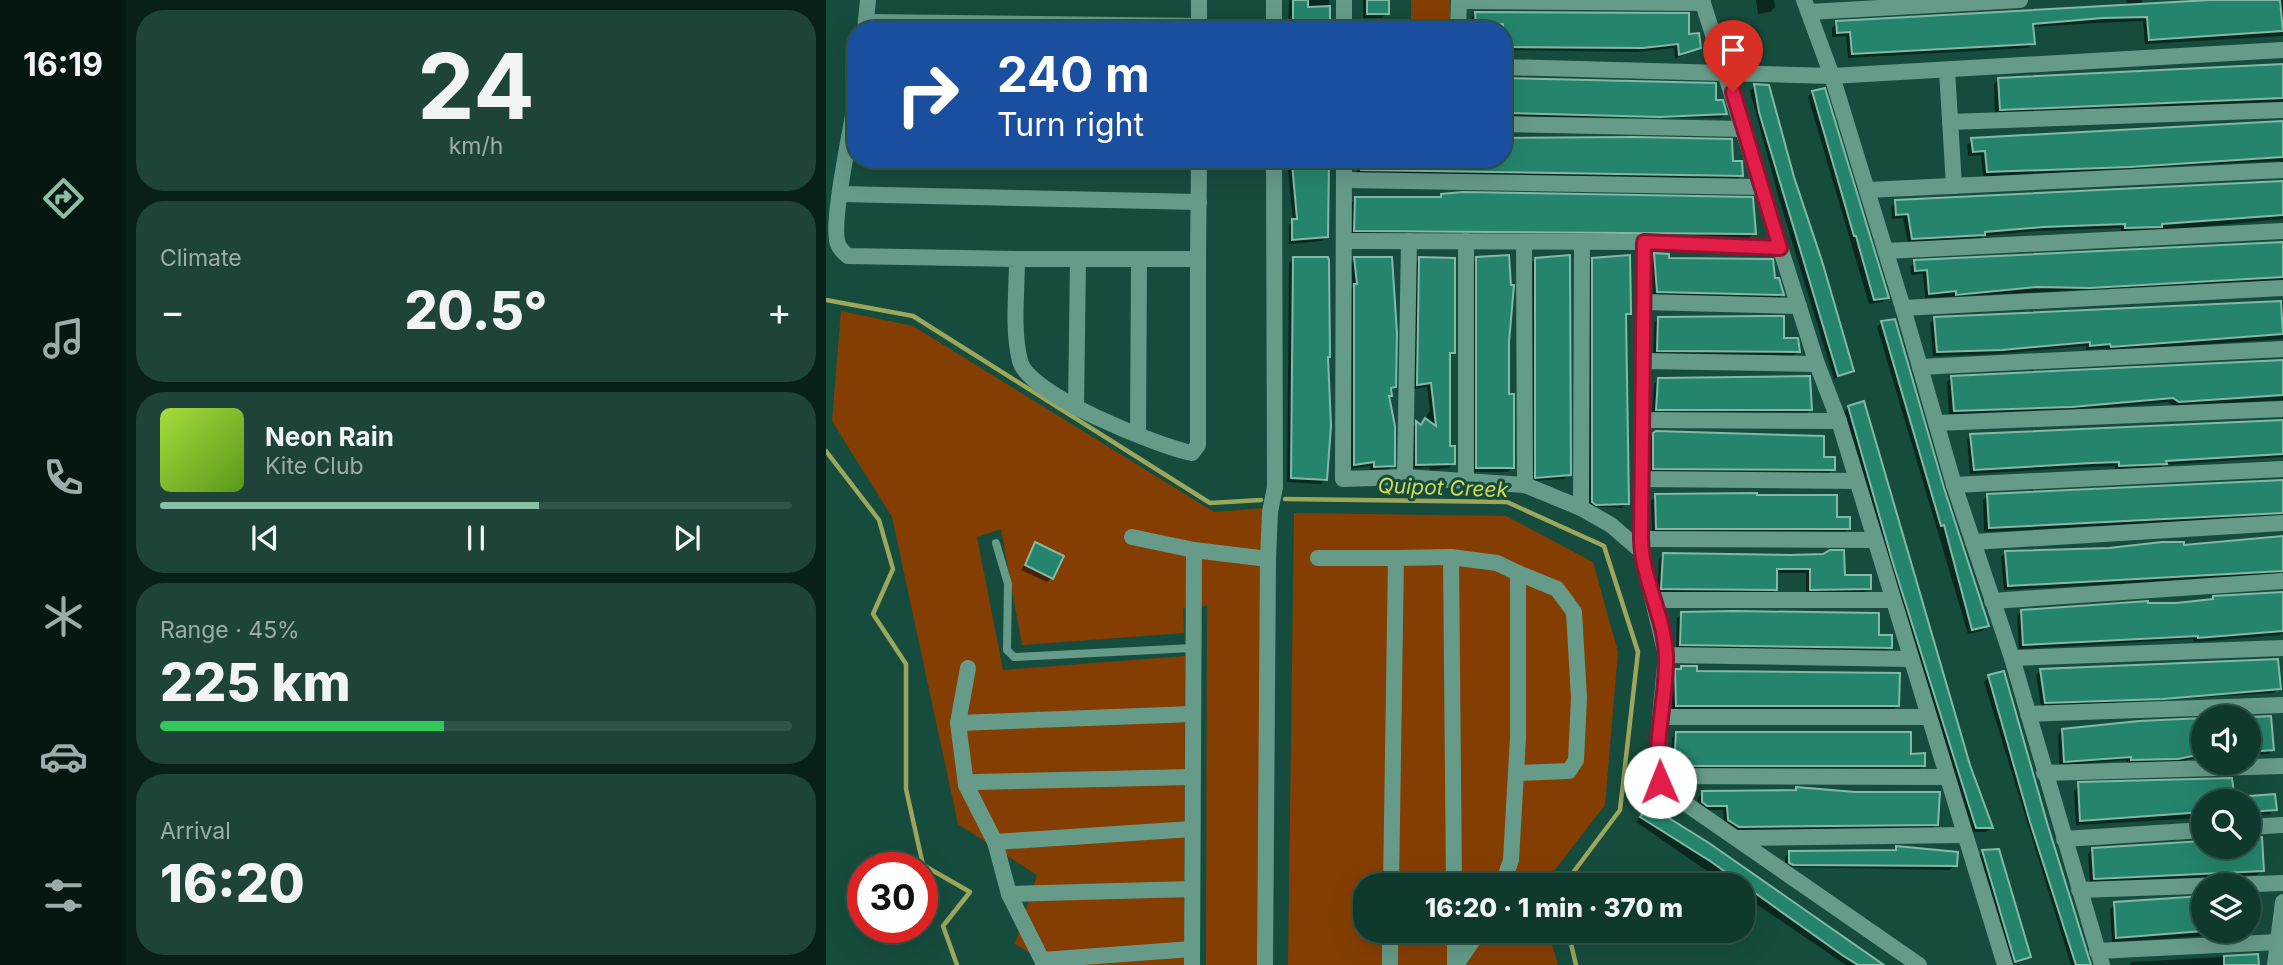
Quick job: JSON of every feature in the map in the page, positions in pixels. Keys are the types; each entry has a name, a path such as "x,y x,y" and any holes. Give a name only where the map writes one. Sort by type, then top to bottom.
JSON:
{"street":[{"path":"866,21 868,0"},
{"path":"1199,0 1199,21"},
{"path":"1274,0 1274,21"},
{"path":"1344,0 1344,21"},
{"path":"1458,21 1459,0 1703,2 1817,364 1839,421 2005,965"},
{"path":"2020,0 1807,6 1832,76 1886,251 1954,485 2012,658 2099,958 2278,942"},
{"path":"1512,67 1832,76 2283,50"},
{"path":"1947,70 1954,186"},
{"path":"1950,122 2283,110"},
{"path":"1512,124 1744,129"},
{"path":"847,166 840,194 837,242 848,256 1198,260"},
{"path":"1017,259 1020,363 1030,379 1076,408 1192,453 1198,445 1199,168"},
{"path":"1265,965 1268,559 1270,512 1275,487 1274,168"},
{"path":"1344,168 1343,479 1405,477 1525,485 1581,508 1641,545 1875,540"},
{"path":"1867,190 2283,170"},
{"path":"1344,180 1762,187"},
{"path":"840,194 1199,202"},
{"path":"1886,251 2283,231"},
{"path":"1344,241 1644,242 1780,248"},
{"path":"1405,477 1409,241"},
{"path":"1465,480 1466,242"},
{"path":"1524,242 1525,485"},
{"path":"1581,508 1582,242"},
{"path":"1644,242 1641,545 1666,656 1660,717 1659,776 1668,794 1919,965"},
{"path":"1076,408 1078,259"},
{"path":"1138,433 1139,260"},
{"path":"1903,308 2283,288"},
{"path":"1643,302 1799,306"},
{"path":"1920,367 2283,349"},
{"path":"1643,361 1817,364"},
{"path":"1936,424 2283,409"},
{"path":"1642,421 1839,421"},
{"path":"1954,485 2283,469"},
{"path":"1642,479 1857,481"},
{"path":"1973,542 2283,523"},
{"path":"1132,537 1194,550 1268,559"},
{"path":"968,668 958,723 966,785 995,842 1009,894 1043,962 1192,957 1194,550"},
{"path":"1451,557 1454,873"},
{"path":"1318,558 1451,557 1497,563 1557,589 1574,612 1579,698 1576,760 1569,771 1516,773"},
{"path":"1391,873 1396,558"},
{"path":"1506,873 1511,860 1516,773 1518,573"},
{"path":"1992,601 2283,581"},
{"path":"1653,600 1893,600"},
{"path":"2012,658 2283,648"},
{"path":"1666,656 1911,659"},
{"path":"2028,713 2283,705"},
{"path":"958,723 1192,715"},
{"path":"1660,717 1928,717"},
{"path":"2044,773 2283,766"},
{"path":"1659,776 1947,777"},
{"path":"966,785 1192,777"},
{"path":"2261,826 2283,825"},
{"path":"995,842 1192,829"},
{"path":"2064,839 2191,831"},
{"path":"1736,838 1965,835"},
{"path":"2079,890 2283,883"},
{"path":"1009,894 1192,889"},
{"path":"2275,965 2283,902"},
{"path":"1390,943 1390,965"},
{"path":"1455,943 1455,965"},
{"path":"1455,965 1471,943"}],"lane":[{"path":"996,543 1008,584 1007,650 1014,657 1192,648"}],"shaded area":[{"path":"1411,0 1450,0 1450,21 1411,21"},
{"path":"841,311 913,326 1214,512 1264,508 1259,965 1206,965 1207,606 1183,608 1184,633 1022,645 1001,529 977,537 1003,670 1185,656 1184,965 1050,965 1015,944 1037,875 958,824 892,517 832,421"},
{"path":"1294,513 1506,516 1593,562 1618,652 1605,805 1552,873 1353,873 1353,943 1552,943 1558,965 1288,965"}],"building":[{"path":"1293,0 1308,0 1308,7 1330,6 1330,21 1293,21"},
{"path":"1367,0 1389,0 1389,14 1367,14"},
{"path":"2210,0 2280,0 2283,31 2149,40 2147,17 2103,18 2033,24 2035,44 1852,54 1850,32 1837,33 1836,21"},
{"path":"1475,12 1689,13 1689,34 1699,33 1701,48 1679,55 1678,44 1643,48 1512,47 1512,21 1476,21"},
{"path":"2283,64 2283,98 2000,110 1998,78"},
{"path":"1512,78 1716,83 1716,100 1723,100 1727,114 1660,117 1512,113"},
{"path":"1754,84 1769,85 1794,177 1854,371 1838,376 1759,112"},
{"path":"1825,88 1889,298 1874,300 1854,236 1812,91"},
{"path":"2283,121 2283,157 2130,167 1987,172 1985,151 1973,152 1971,138"},
{"path":"1512,138 1732,139 1733,161 1742,161 1743,176 1361,170 1512,168"},
{"path":"1292,168 1329,168 1328,237 1292,240 1292,219 1297,219"},
{"path":"2283,181 2283,215 2162,224 2162,227 2125,228 2125,224 2043,227 1985,232 1985,235 1912,239 1908,214 1896,215 1895,200"},
{"path":"1463,192 1753,197 1756,234 1354,231 1355,197 1441,197 1441,194"},
{"path":"2283,242 2283,277 2090,288 2036,287 1956,295 1956,291 1929,294 1927,270 1915,271 1914,260"},
{"path":"1654,253 1669,254 1669,258 1773,259 1775,278 1779,278 1784,295 1657,292"},
{"path":"1509,255 1511,285 1514,285 1509,342 1509,394 1514,394 1514,468 1476,468 1476,257"},
{"path":"1570,255 1571,475 1535,478 1535,258"},
{"path":"1630,255 1631,314 1626,314 1629,504 1596,505 1592,502 1592,258"},
{"path":"1293,257 1328,257 1329,260 1328,357 1331,426 1327,480 1291,478"},
{"path":"1354,257 1392,257 1397,333 1396,387 1391,388 1392,396 1389,396 1395,426 1395,466 1374,467 1374,462 1354,465 1354,284 1357,284"},
{"path":"1419,257 1455,258 1455,353 1450,353 1450,446 1455,446 1455,464 1416,465 1416,421 1421,425 1425,418 1436,426 1431,383 1417,385"},
{"path":"2281,301 2283,334 2111,347 2110,344 2090,346 2090,342 2002,350 1937,352 1934,317"},
{"path":"1784,316 1784,338 1798,338 1800,352 1657,351 1658,317"},
{"path":"1895,319 1944,488 1989,626 1972,630 1944,525 1941,526 1881,321"},
{"path":"2283,360 2283,395 2179,402 2173,398 2072,407 1954,411 1951,376"},
{"path":"1810,376 1812,410 1656,410 1658,378"},
{"path":"1864,401 1970,765 1993,828 1976,828 1892,560 1848,406"},
{"path":"2283,420 2283,454 2166,461 2167,464 2119,466 2119,462 1974,470 1970,434"},
{"path":"1653,433 1824,436 1824,457 1835,457 1835,470 1653,469"},
{"path":"2283,480 2283,513 1989,528 1987,494"},
{"path":"1655,494 1837,495 1837,517 1850,517 1850,529 1656,529"},
{"path":"2283,536 2283,571 2008,586 2005,551 2109,548 2162,542 2184,542 2184,545"},
{"path":"1035,542 1064,556 1053,579 1025,565"},
{"path":"1830,550 1844,550 1845,575 1871,575 1871,589 1810,590 1810,569 1777,569 1777,590 1661,589 1663,553 1790,555 1823,554"},
{"path":"2283,592 2283,631 2198,638 2023,645 2021,610 2148,601 2176,603 2213,599 2213,596"},
{"path":"1681,612 1879,613 1879,635 1892,635 1892,648 1680,645"},
{"path":"2278,659 2281,689 2163,699 2045,703 2040,669"},
{"path":"1681,666 1697,666 1697,671 1900,673 1899,706 1676,706 1675,669 1681,669"},
{"path":"2004,671 2091,965 2076,965 2030,822 1988,675"},
{"path":"2261,716 2271,716 2274,750 2261,751"},
{"path":"2191,719 2191,756 2064,762 2062,729"},
{"path":"1676,732 1911,732 1911,754 1925,753 1925,766 1674,766"},
{"path":"2232,778 2233,789 2191,789 2191,813 2080,821 2078,782"},
{"path":"1796,787 1855,792 1940,792 1938,825 1739,827 1728,820 1727,806 1707,806 1702,802 1702,791 1796,790"},
{"path":"2275,794 2277,810 2261,811 2261,795"},
{"path":"1648,805 1752,873 1727,873 1640,817"},
{"path":"2262,837 2264,871 2094,879 2092,848 2191,842 2191,859 2261,859"},
{"path":"1896,846 1958,852 1957,866 1789,863 1789,851 1896,850"},
{"path":"1999,849 2031,957 2015,962 1982,850"},
{"path":"1755,875 1884,965 1858,965 1755,893"},
{"path":"2191,897 2191,932 2116,938 2114,902"},
{"path":"2258,954 2259,965 2224,965 2224,956"}],"waterway":[{"name":"Quipot Creek","path":"826,300 913,316 1210,503 1261,500"},
{"path":"826,451 879,520 893,569 873,614 906,664 906,789 923,865 970,892 943,926 957,965"},
{"name":"Quipot Creek","path":"1285,499 1507,502 1604,546 1638,652 1620,810 1573,873"},
{"name":"Quipot Creek","path":"1571,943 1576,965"}],"route":[{"path":"1660,782 1660,717 1666,656 1641,551 1644,242 1780,248 1733,92"}]}
